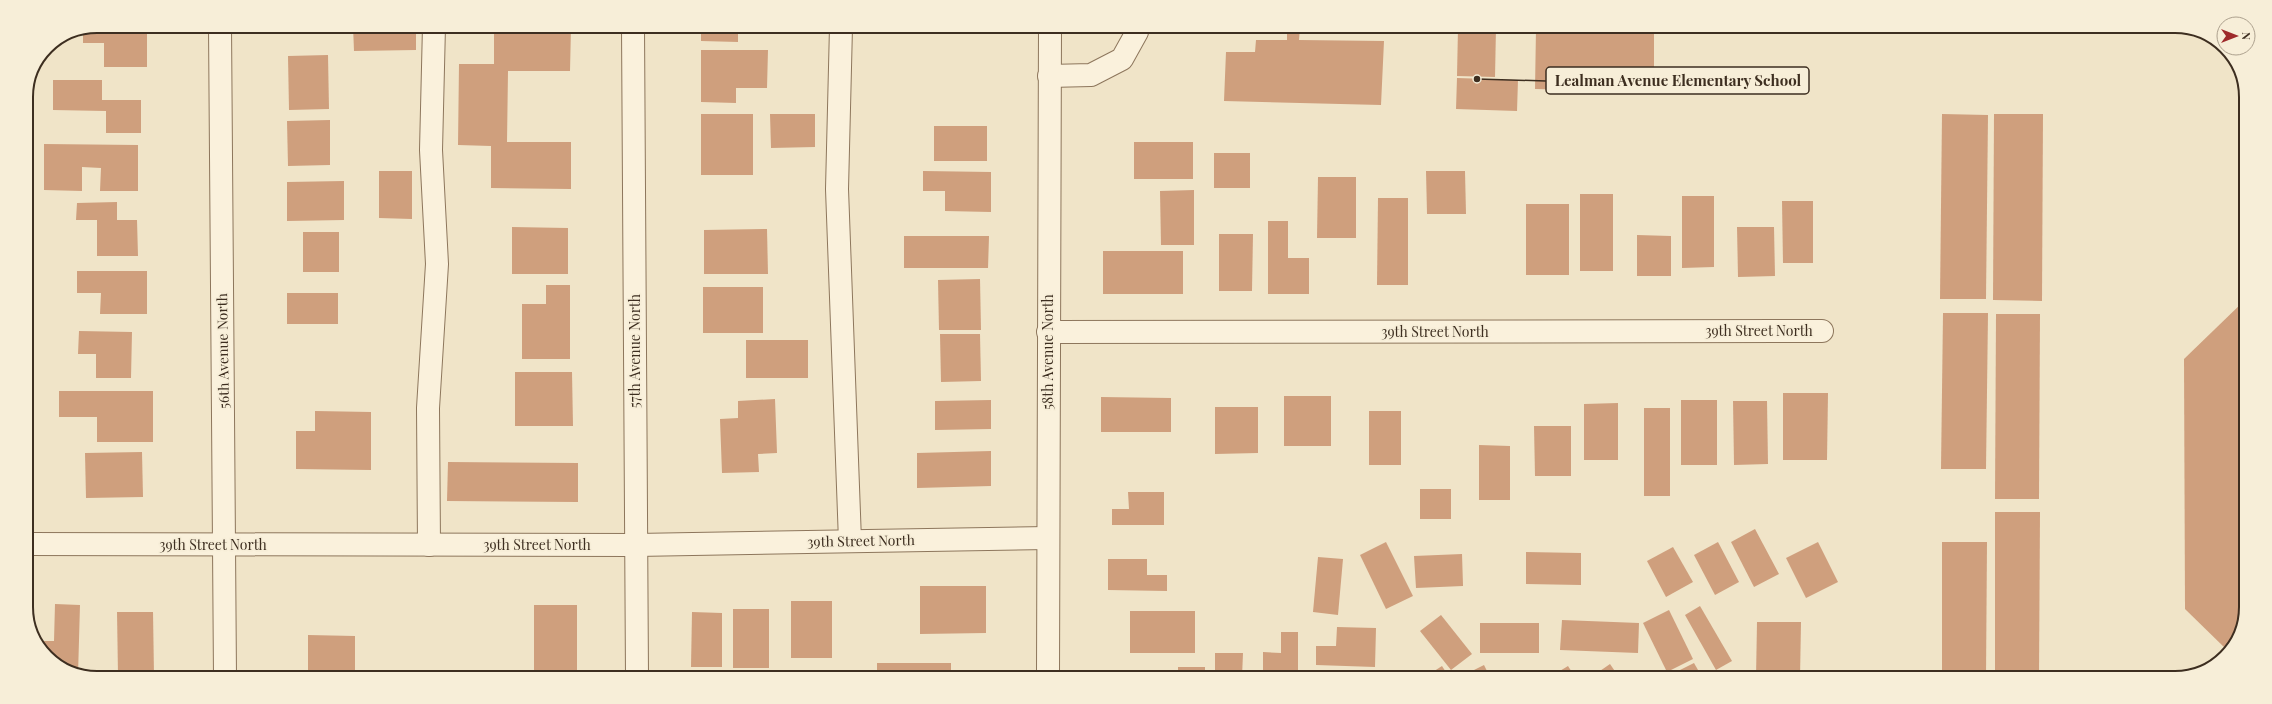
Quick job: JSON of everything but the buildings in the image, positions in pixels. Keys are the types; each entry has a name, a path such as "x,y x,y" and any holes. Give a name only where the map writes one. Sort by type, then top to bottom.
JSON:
{"street":[{"name":"56th Avenue North","path":"220,33 225,671"},
{"path":"429,545 428,408 437,264 431,150 434,33"},
{"name":"57th Avenue North","path":"633,33 637,671"},
{"path":"841,33 837,189 850,541"},
{"name":"58th Avenue North","path":"1048,671 1050,33"},
{"path":"1050,76 1091,74 1122,59 1135,33"},
{"name":"39th Street North","path":"1048,332 1822,331"},
{"name":"39th Street North","path":"33,544 636,545 1048,538"}],"place":[{"name":"Lealman Avenue Elementary School","path":"1477,79"}]}
